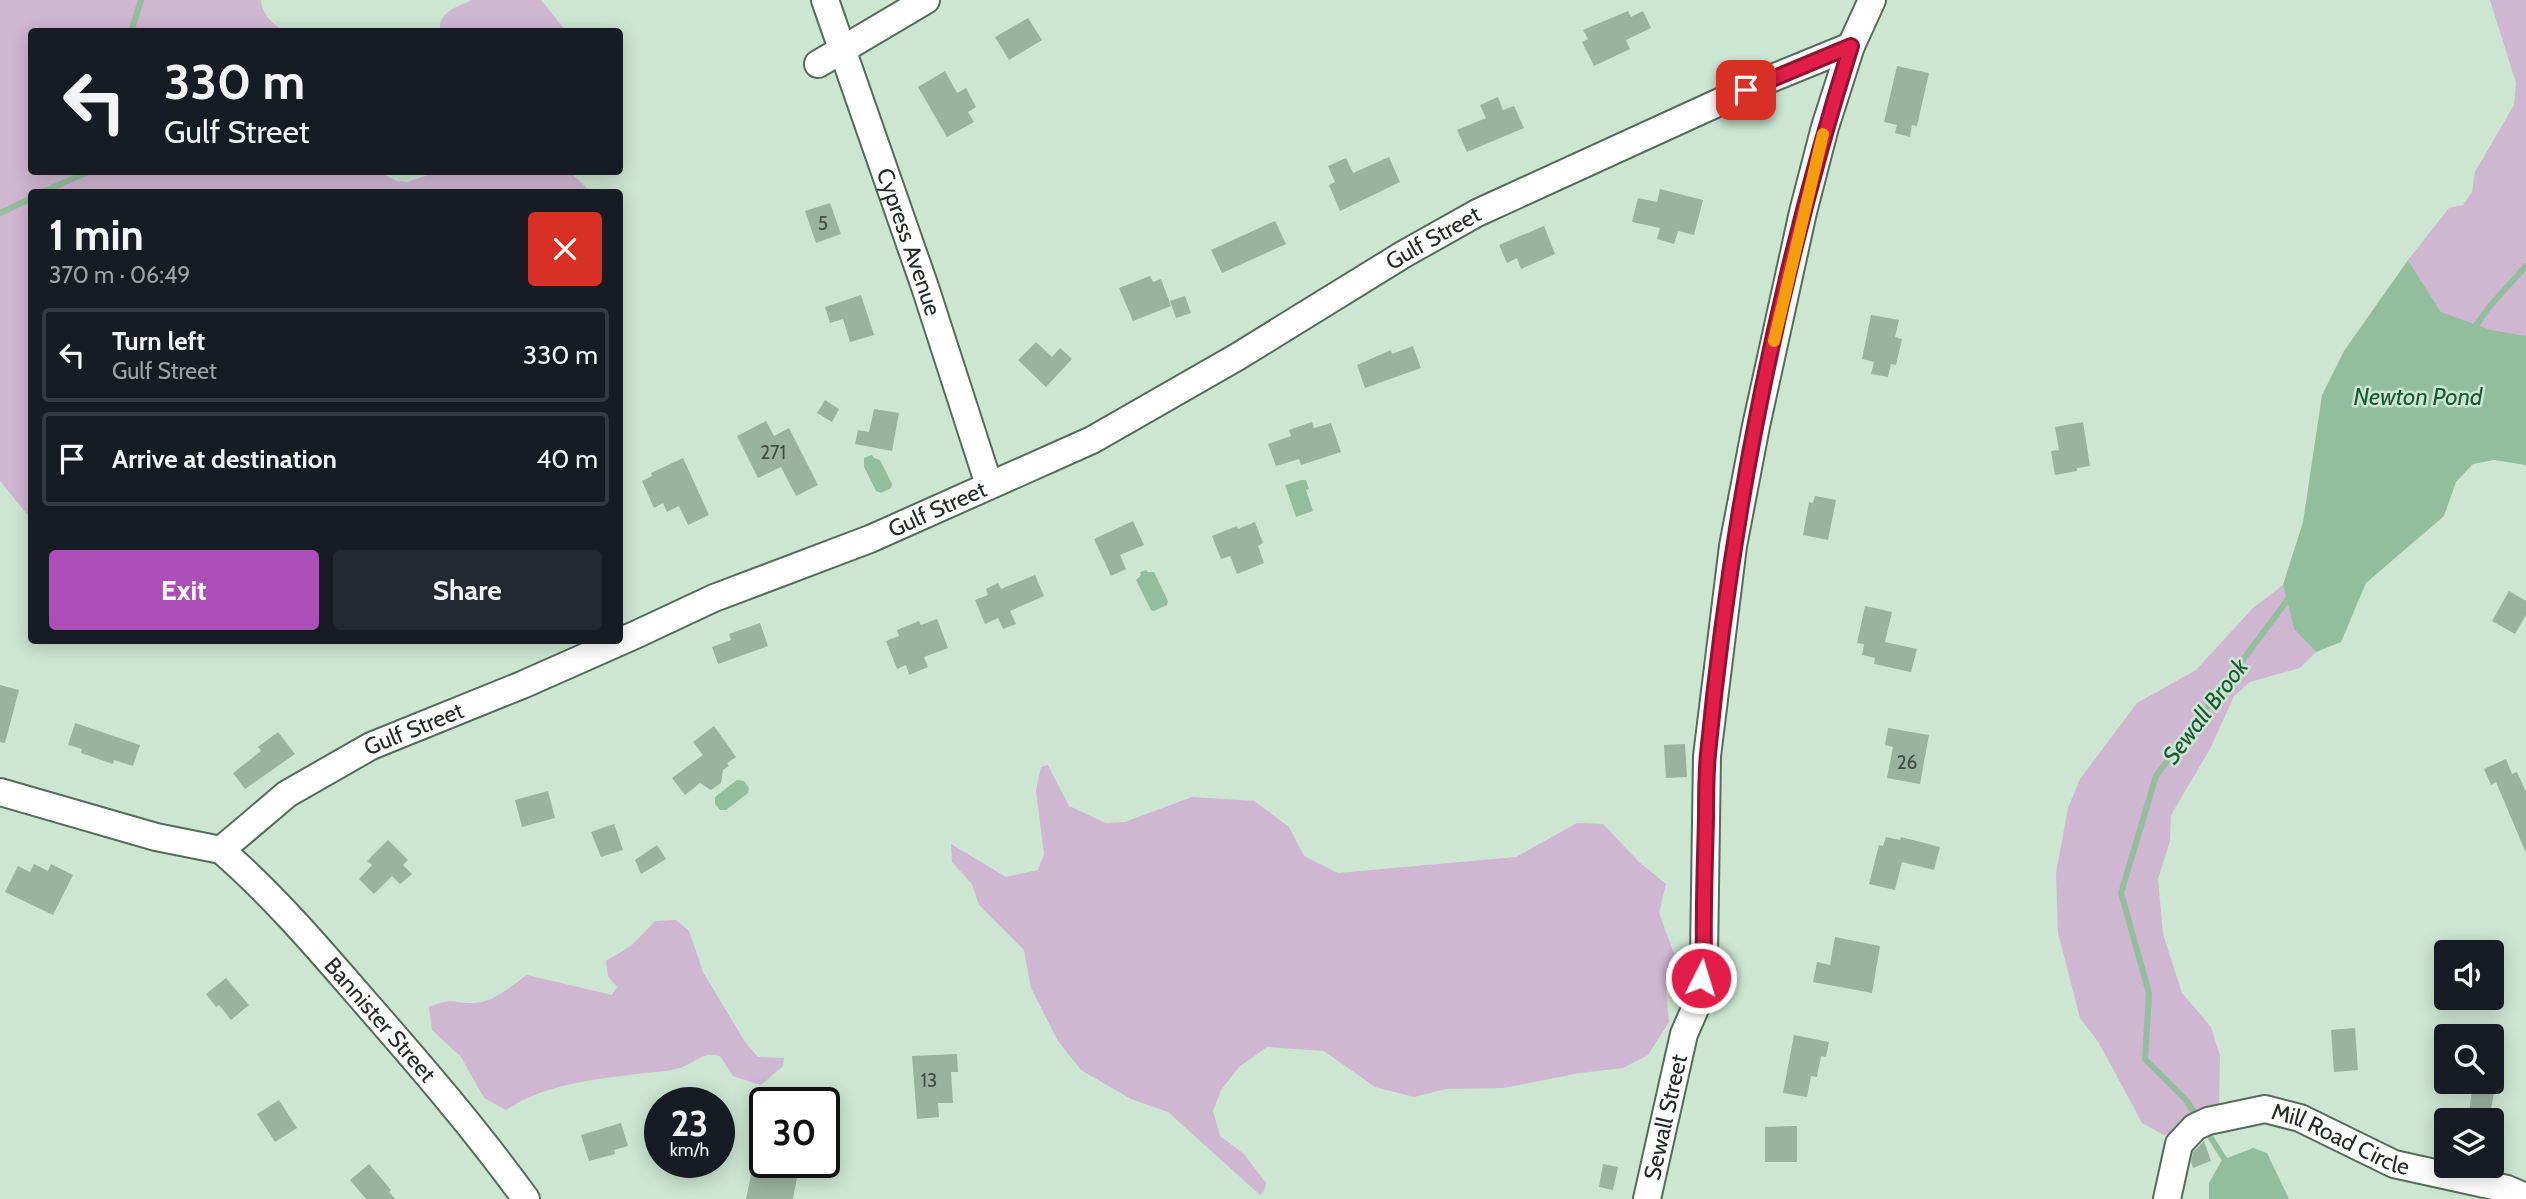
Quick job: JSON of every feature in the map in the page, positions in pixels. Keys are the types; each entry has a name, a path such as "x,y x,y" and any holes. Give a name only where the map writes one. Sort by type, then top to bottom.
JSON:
{"street":[{"name":"Cypress Avenue","path":"825,0 925,287 989,485"},
{"path":"818,64 926,0"},
{"name":"Sewall Street","path":"1647,1199 1684,1034 1698,1002 1704,955 1707,756 1733,546 1756,426 1803,212 1825,127 1851,46 1872,0"},
{"name":"Gulf Street","path":"623,640 714,598 870,539 1092,440 1237,357 1396,258 1477,213 1770,79 1851,46"},
{"name":"Gulf Street","path":"221,850 287,793 371,746 615,644"},
{"path":"0,792 156,836 221,850"},
{"name":"Bannister Street","path":"221,850 266,890 383,1023 485,1141 526,1199"},
{"name":"Mill Road Circle","path":"2167,1199 2179,1144 2202,1124 2264,1109 2300,1118 2394,1164 2507,1189 2526,1196"}],"shaded area":[{"path":"0,0 261,0 268,18 280,28 28,28 28,175 385,175 407,182 429,175 573,175 588,189 28,189 28,515 0,481"},
{"path":"472,0 541,0 564,28 440,28 445,15"},
{"path":"2490,0 2526,0 2526,424 2441,312 2408,260 2449,208 2463,205 2472,192 2475,172 2514,105 2516,83"},
{"path":"2283,585 2294,629 2316,652 2300,668 2250,682 2234,696 2210,749 2171,815 2170,841 2158,879 2163,934 2182,993 2211,1027 2220,1056 2219,1104 2223,1125 2205,1139 2164,1135 2142,1123 2099,1043 2080,1018 2058,933 2056,873 2068,808 2080,779 2137,703 2196,670 2253,608"},
{"path":"1048,765 1069,806 1106,823 1125,822 1192,797 1254,801 1289,827 1304,856 1338,873 1516,857 1577,823 1603,824 1639,862 1666,884 1659,913 1675,956 1666,990 1669,1022 1648,1055 1623,1068 1580,1073 1503,1088 1446,1089 1414,1097 1375,1087 1324,1051 1267,1047 1239,1067 1221,1090 1213,1111 1220,1136 1244,1154 1266,1183 1260,1195 1168,1112 1131,1099 1081,1070 1058,1041 1031,988 1024,950 979,905 972,884 952,862 951,844 1006,877 1038,870 1044,854 1036,790 1041,767"},
{"path":"676,920 689,931 703,972 745,1042 758,1057 784,1058 783,1066 761,1085 733,1076 720,1056 709,1055 675,1069 569,1084 520,1101 506,1110 484,1098 461,1057 432,1030 429,1007 447,1001 473,1003 488,1000 527,975 612,995 617,987 608,976 606,961 631,946 655,921"}],"water":[{"name":"Newton Pond","path":"2408,260 2441,312 2491,330 2526,336 2526,465 2494,460 2473,464 2456,482 2444,516 2366,583 2341,642 2316,652 2294,629 2283,585 2303,522 2322,395 2344,351"},
{"path":"872,455 880,460 892,484 891,488 881,493 876,491 864,467 864,458"},
{"path":"1306,480 1309,489 1306,490 1313,511 1296,517 1285,485"},
{"path":"1140,572 1154,572 1168,601 1167,605 1154,611 1136,580 1141,575"},
{"path":"737,780 744,781 749,788 748,793 726,810 720,810 715,804 715,797"},
{"path":"2253,1148 2267,1153 2289,1199 2209,1199 2209,1183 2222,1160"}],"building":[{"path":"1628,11 1631,17 1643,11 1651,28 1626,40 1630,49 1594,66 1582,42 1588,39 1583,30"},
{"path":"1028,18 1042,40 1009,60 995,37"},
{"path":"1897,66 1929,73 1917,126 1912,125 1910,137 1895,133 1897,125 1884,122"},
{"path":"945,71 957,93 966,88 976,107 968,112 974,122 947,137 918,87"},
{"path":"1498,97 1503,110 1514,106 1524,128 1467,152 1457,130 1486,118 1480,105"},
{"path":"1389,157 1400,182 1340,211 1329,185 1335,182 1328,166 1346,158 1353,173"},
{"path":"1660,189 1703,200 1694,235 1678,231 1674,244 1657,239 1660,228 1632,222 1638,198 1657,202"},
{"path":"830,203 841,234 816,243 805,211"},
{"path":"1275,221 1286,244 1222,273 1211,250"},
{"path":"1544,226 1555,254 1521,269 1517,258 1507,263 1499,245"},
{"path":"1150,276 1153,282 1161,279 1171,306 1133,321 1119,288"},
{"path":"861,295 874,335 850,342 843,319 830,323 825,307"},
{"path":"1185,296 1191,313 1176,318 1170,301"},
{"path":"1871,315 1899,320 1895,337 1902,339 1896,365 1891,364 1888,377 1871,374 1874,362 1862,359"},
{"path":"1036,342 1052,357 1060,348 1072,359 1046,387 1018,360"},
{"path":"1413,346 1421,368 1365,388 1357,365 1391,350 1392,354"},
{"path":"825,400 839,409 832,422 817,413"},
{"path":"874,409 899,413 892,451 855,444 858,430 869,432"},
{"path":"766,421 774,436 789,428 818,485 796,496 781,467 758,478 737,436"},
{"path":"1312,422 1314,428 1331,423 1341,452 1301,465 1299,459 1276,466 1268,444 1291,436 1289,430"},
{"path":"2083,422 2090,466 2055,475 2051,451 2059,450 2055,427"},
{"path":"683,458 709,515 688,525 679,506 667,512 663,503 654,508 642,481 652,476 651,473"},
{"path":"1815,496 1836,500 1828,540 1803,535 1809,502 1813,503"},
{"path":"1133,521 1144,545 1120,555 1126,569 1111,576 1094,539"},
{"path":"1255,522 1263,543 1258,546 1264,563 1237,574 1230,556 1221,559 1212,536"},
{"path":"1035,575 1044,596 1010,611 1016,624 1003,629 998,618 985,624 975,600 988,595 986,589 998,583 1001,589"},
{"path":"2509,591 2526,601 2526,615 2515,634 2492,621"},
{"path":"1865,606 1892,612 1885,642 1917,649 1911,672 1874,664 1875,658 1862,655 1864,644 1857,643"},
{"path":"937,619 948,648 924,657 928,667 909,675 906,665 897,669 886,641 899,636 897,630 919,621 921,625"},
{"path":"760,623 768,646 718,664 712,647 731,640 729,634"},
{"path":"0,685 19,690 5,743 0,742"},
{"path":"75,723 140,745 133,766 114,760 113,764 81,753 82,749 68,745"},
{"path":"714,726 736,757 727,763 729,766 723,770 721,783 711,790 700,783 685,795 672,778 703,755 693,742"},
{"path":"1888,728 1929,735 1920,784 1887,778 1893,747 1885,745"},
{"path":"278,732 295,754 245,789 233,773 261,751 258,747"},
{"path":"1685,744 1687,777 1666,778 1664,745"},
{"path":"2506,759 2512,774 2517,772 2526,792 2526,853 2496,782 2491,785 2484,769"},
{"path":"548,791 555,818 522,827 515,800"},
{"path":"614,824 623,850 601,857 591,832"},
{"path":"1886,837 1900,840 1901,837 1940,847 1934,870 1902,862 1895,890 1869,884 1879,845 1883,846"},
{"path":"388,840 408,860 403,865 412,874 400,884 392,876 374,894 359,879 372,865 367,861"},
{"path":"657,845 666,859 641,874 635,860"},
{"path":"34,864 48,871 51,864 73,875 53,915 5,892 18,866 30,872"},
{"path":"1835,937 1880,946 1872,993 1813,982 1817,962 1830,965"},
{"path":"226,978 249,1005 231,1020 206,994"},
{"path":"2355,1028 2358,1070 2334,1072 2331,1030"},
{"path":"1794,1035 1829,1042 1826,1057 1821,1056 1817,1077 1811,1076 1807,1097 1783,1093"},
{"path":"957,1054 958,1072 951,1072 953,1103 938,1103 939,1117 917,1119 912,1056"},
{"path":"2472,1094 2494,1094 2491,1108 2470,1108"},
{"path":"279,1100 297,1128 275,1142 257,1114"},
{"path":"621,1123 628,1146 614,1150 615,1154 589,1161 581,1135"},
{"path":"1797,1126 1797,1162 1765,1162 1765,1127"},
{"path":"2204,1141 2211,1161 2193,1168 2193,1152"},
{"path":"369,1164 391,1190 389,1192 395,1199 366,1199 350,1180"},
{"path":"1603,1164 1618,1167 1613,1190 1599,1187"},
{"path":"750,1178 797,1178 793,1199 746,1199"}],"waterway":[{"path":"132,28 141,0"},
{"path":"50,189 81,175"},
{"path":"0,213 28,200"},
{"name":"Sewall Brook","path":"2472,331 2489,307 2526,266"},
{"name":"Sewall Brook","path":"2198,1118 2186,1100 2145,1059 2149,993 2121,893 2156,776 2292,594"},
{"name":"Sewall Brook","path":"2206,1130 2228,1165"}],"slow traffic":[{"path":"1774,341 1823,134"}],"route":[{"path":"1701,978 1704,955 1707,756 1733,546 1756,426 1803,212 1825,127 1851,46 1746,90"}]}
